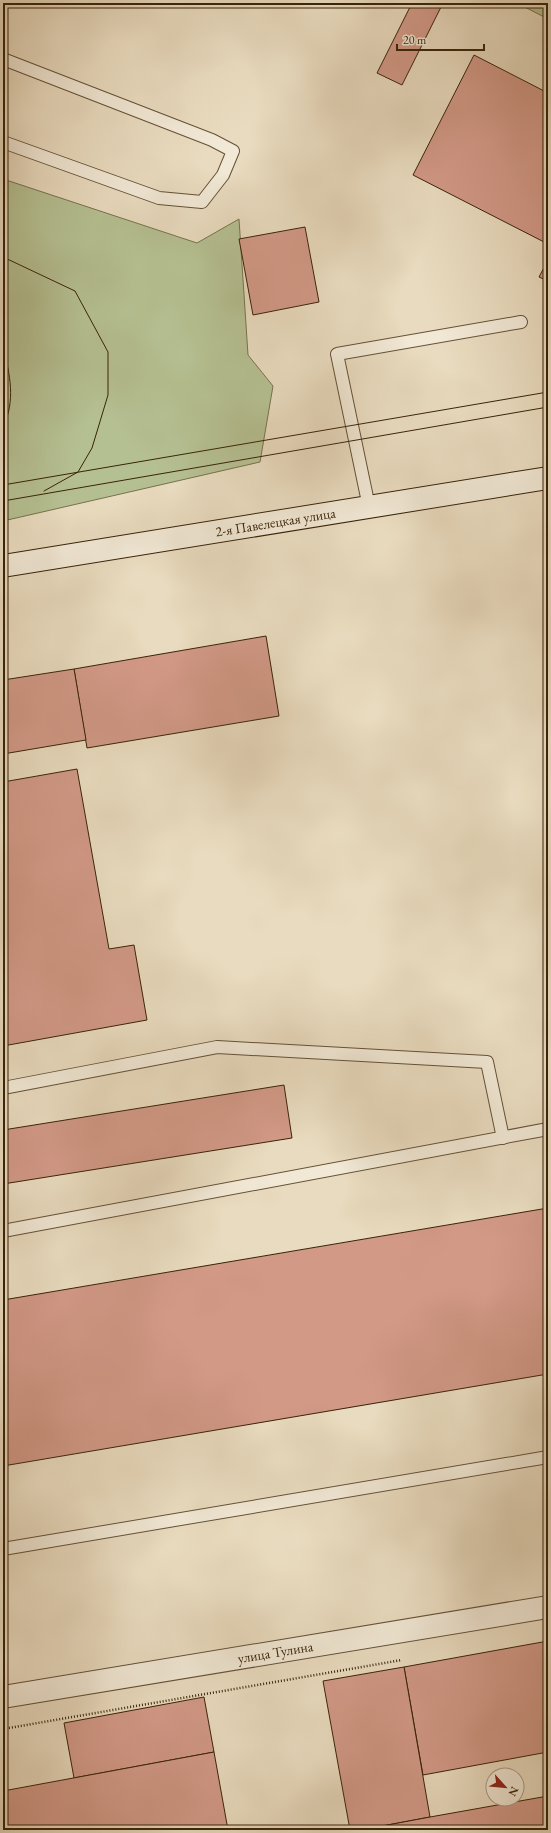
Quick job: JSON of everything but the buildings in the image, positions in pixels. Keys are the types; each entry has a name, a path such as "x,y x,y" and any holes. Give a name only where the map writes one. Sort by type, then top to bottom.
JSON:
{"main road":[{"name":"2-я Павелецкая улица","path":"3,566 548,478"},
{"name":"улица Тулина","path":"3,1697 548,1607"}],"lane":[{"path":"3,59 212,140 233,151 223,175 202,202 159,198 3,142"},
{"path":"369,507 337,354 521,322"},
{"path":"3,1088 217,1047 487,1062 503,1138"},
{"path":"3,1231 548,1129"},
{"path":"3,1549 548,1457"}],"path":[{"path":"3,1729 408,1659"}],"green space":[{"path":"517,3 548,3 548,19"},
{"path":"3,179 197,243 239,219 248,355 273,386 260,462 3,521"}],"tram line":[{"path":"3,257 75,291 108,352 108,395 92,448 78,472 44,491"},
{"path":"3,346 10,377 11,397 3,428"},
{"path":"3,485 548,392"},
{"path":"3,501 548,407"}]}
